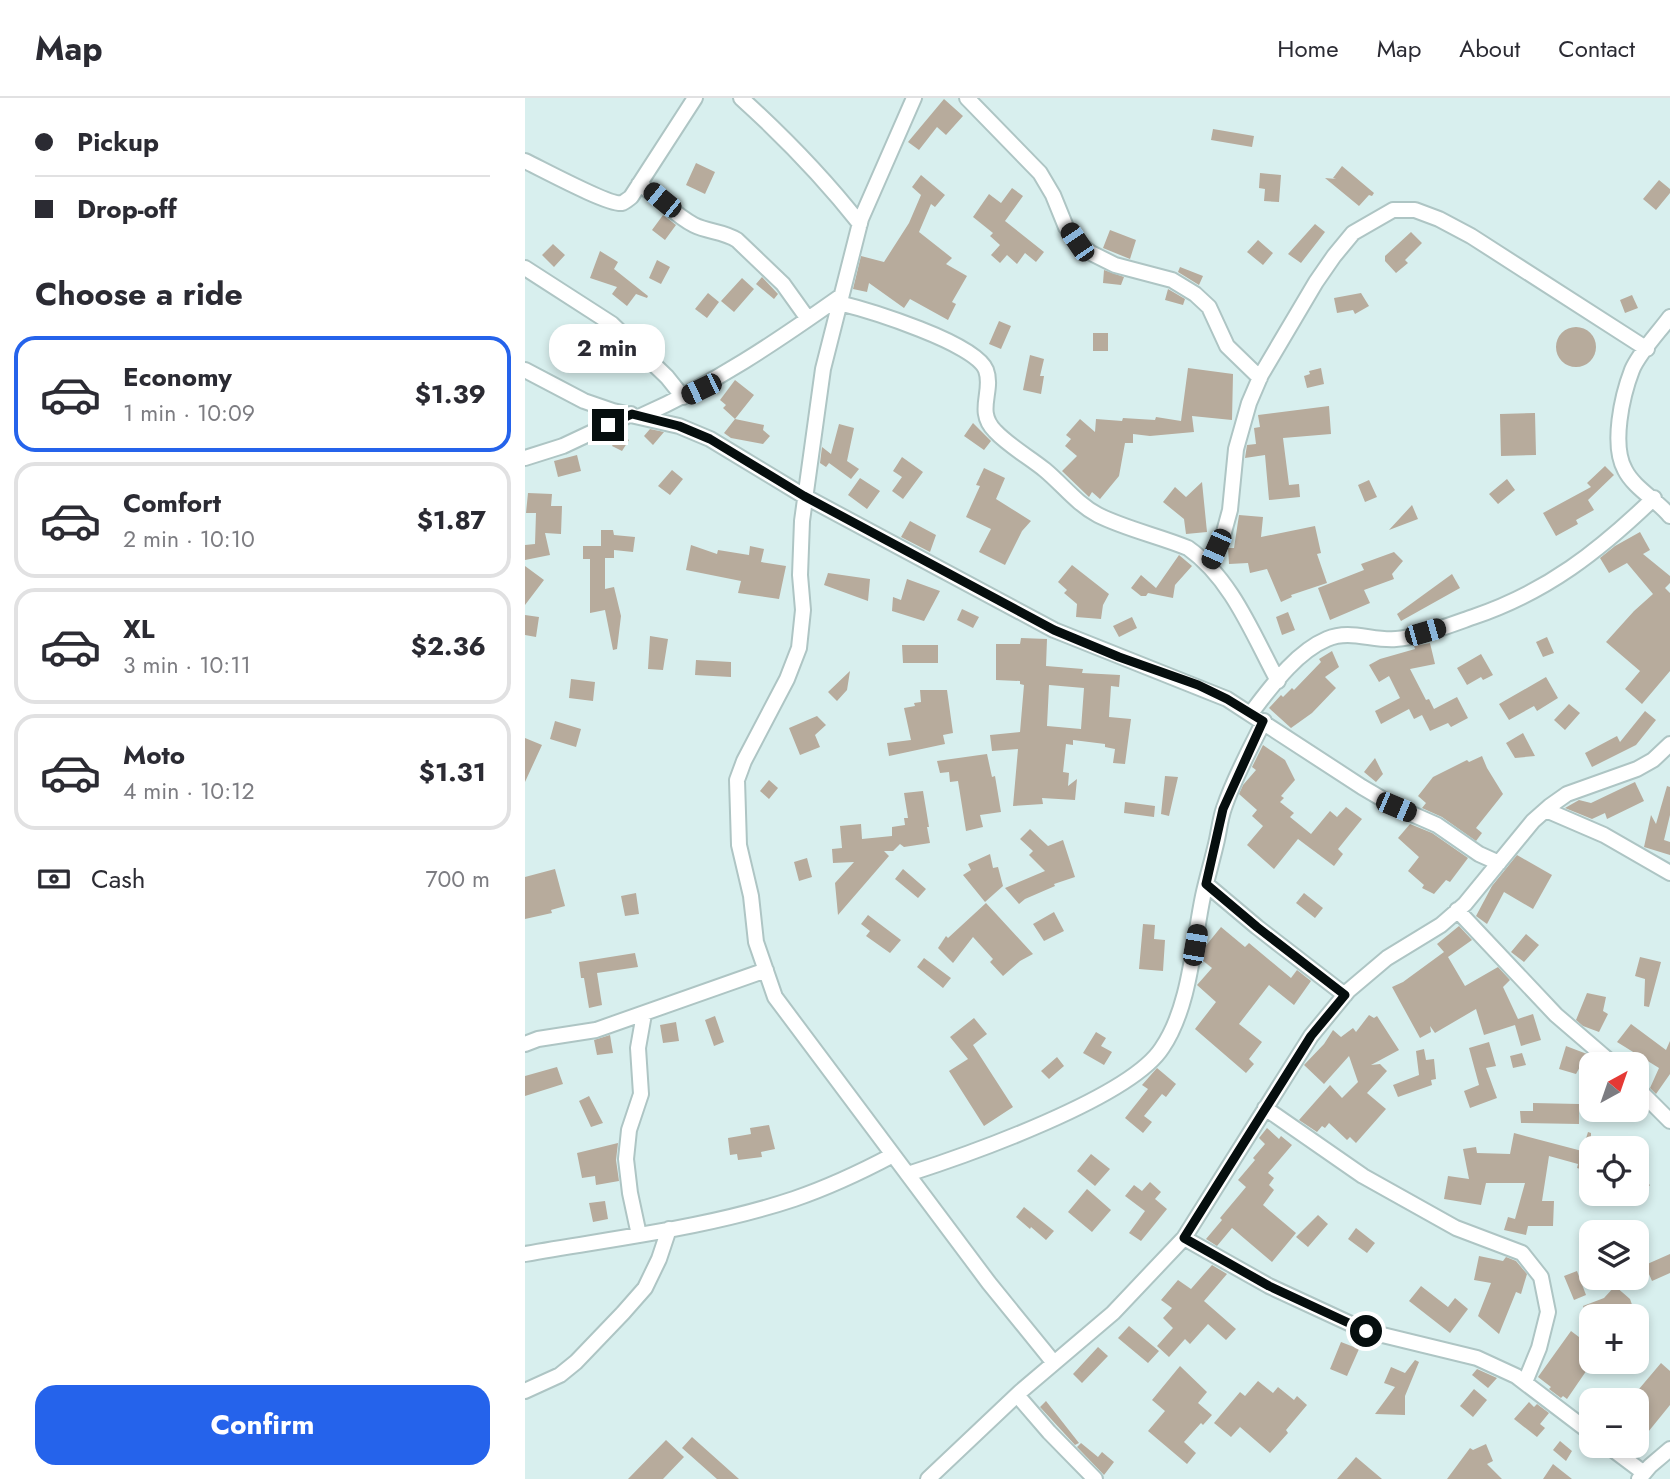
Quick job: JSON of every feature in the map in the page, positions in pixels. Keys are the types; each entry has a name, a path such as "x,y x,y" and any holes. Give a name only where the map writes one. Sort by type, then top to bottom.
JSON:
{"street":[{"path":"525,160 613,203 622,203 631,197 695,98"},
{"path":"741,98 834,190 860,224"},
{"path":"914,98 893,141 860,224 823,369 804,496 800,575 803,610 799,648 787,679 744,761 737,780 739,845 751,896 756,942 775,997 989,1283 1054,1363"},
{"path":"967,98 1039,173 1053,195 1066,227 1077,242 1091,253 1115,265 1172,280 1195,294 1209,307 1227,346 1260,378"},
{"path":"639,184 691,223 728,234 737,240 783,284 808,319"},
{"path":"1209,565 1224,532 1230,510 1236,449 1260,378 1333,256 1353,233 1393,210 1415,210 1471,236 1647,349"},
{"path":"525,268 612,324 667,377 683,397"},
{"path":"525,458 563,446 683,397 751,359 840,299"},
{"path":"840,299 939,337 980,360 987,372 988,386 984,404 988,421 995,431 1097,514 1188,548 1209,565 1231,593 1278,681"},
{"path":"1670,317 1633,368 1618,438 1625,472 1670,516"},
{"path":"525,370 584,401 613,411 679,426 710,439 804,496 1054,630 1198,685 1251,713 1362,787 1396,807 1437,825 1479,854 1499,863"},
{"path":"1251,713 1308,651 1326,639 1343,634 1396,639 1475,617 1531,593 1581,563 1618,533 1654,498"},
{"path":"908,1174 952,1160 1096,1098 1151,1061 1161,1050 1173,1030 1190,970 1223,809 1263,721"},
{"path":"928,1479 1017,1395 1113,1312 1184,1238 1311,1036 1345,995 1387,958 1441,925 1499,863 1533,821 1546,810 1567,794 1637,769 1653,760 1670,744"},
{"path":"1546,810 1604,835 1670,873"},
{"path":"1206,884 1345,995"},
{"path":"1457,910 1556,1015 1599,1052"},
{"path":"525,1044 538,1039 596,1030 766,970"},
{"path":"639,1235 626,1159 629,1130 641,1094 638,1048 644,1014"},
{"path":"1649,1100 1670,1121"},
{"path":"1265,1108 1363,1176 1455,1227 1521,1253 1541,1277 1548,1312 1539,1348 1525,1382"},
{"path":"525,1254 669,1229 793,1199 848,1178 893,1155"},
{"path":"525,1391 560,1375 623,1313 645,1288 669,1229"},
{"path":"1184,1238 1269,1286 1366,1331 1477,1359 1516,1376 1579,1424"},
{"path":"1017,1395 1095,1479"},
{"path":"1622,1458 1642,1476 1670,1449"}],"building":[{"path":"944,99 963,116 946,135 937,127 919,150 908,142"},
{"path":"1213,129 1254,136 1252,147 1211,140"},
{"path":"696,163 715,172 705,194 686,185"},
{"path":"1342,166 1374,193 1359,206 1325,178 1336,179 1333,178"},
{"path":"1260,173 1281,175 1279,202 1264,201 1265,189 1259,188"},
{"path":"921,175 945,195 935,207 931,204 919,232 952,258 946,264 967,276 952,302 956,304 948,320 910,299 904,308 869,283 867,292 853,289 861,256 884,262 909,223 921,195 912,187"},
{"path":"1659,180 1670,189 1670,193 1656,210 1643,199"},
{"path":"1012,188 1023,196 1005,221 1044,252 1036,262 1025,253 1017,264 1007,255 1000,263 991,255 1000,245 990,236 993,233 973,217 989,194 1001,203"},
{"path":"663,215 676,225 665,240 652,230"},
{"path":"1315,224 1325,232 1301,263 1288,254"},
{"path":"1110,230 1136,240 1130,259 1103,248"},
{"path":"1411,232 1422,243 1405,260 1408,263 1396,273 1385,261 1385,256"},
{"path":"1258,240 1273,253 1263,265 1247,252"},
{"path":"553,244 565,255 554,267 542,255"},
{"path":"600,251 618,262 614,269 648,296 647,298 636,294 627,306 612,294 617,287 590,278"},
{"path":"657,260 670,267 661,284 649,278"},
{"path":"1180,267 1203,276 1199,285 1178,272"},
{"path":"1104,270 1124,277 1121,285 1103,283"},
{"path":"762,277 778,294 774,299 756,284"},
{"path":"742,278 754,289 734,312 721,301"},
{"path":"1168,289 1185,299 1183,305 1165,300"},
{"path":"708,293 719,302 707,318 695,309"},
{"path":"1361,293 1369,306 1355,314 1353,310 1337,313 1334,298"},
{"path":"1632,295 1638,308 1625,313 1620,300"},
{"path":"999,321 1011,326 1001,349 989,344"},
{"path":"1576,327 1590,333 1596,347 1590,361 1576,367 1562,361 1556,347 1562,333"},
{"path":"1093,333 1108,333 1108,351 1093,351"},
{"path":"1030,355 1044,359 1040,376 1044,376 1041,394 1023,390"},
{"path":"1188,368 1233,374 1232,420 1192,416 1194,432 1150,436 1133,434 1133,443 1125,443 1119,476 1100,499 1092,492 1089,497 1062,471 1077,456 1065,446 1071,439 1066,435 1080,419 1095,432 1096,419 1155,420 1156,417 1181,421"},
{"path":"1321,368 1324,384 1307,388 1304,376 1310,374 1309,371"},
{"path":"735,380 754,395 735,419 723,408 726,405 720,400"},
{"path":"1329,406 1331,434 1283,438 1289,485 1299,484 1300,497 1269,500 1265,455 1245,458 1247,445 1256,444 1254,428 1260,427 1258,415"},
{"path":"1535,413 1536,455 1501,456 1500,414"},
{"path":"735,419 764,425 763,430 770,436 763,444 731,438 724,433"},
{"path":"973,423 991,441 984,450 964,436"},
{"path":"839,424 854,428 847,461 859,469 851,479 829,463 826,467 820,463 822,447 831,454"},
{"path":"650,429 664,432 653,445 644,436"},
{"path":"619,434 629,440 622,451 612,446"},
{"path":"577,455 581,471 558,477 554,461"},
{"path":"902,457 923,472 903,499 892,491 902,477 893,471"},
{"path":"1605,466 1614,475 1588,500 1594,510 1576,520 1578,524 1556,536 1543,513 1591,487 1587,483"},
{"path":"984,468 1005,478 996,499 1031,521 1022,531 1005,565 979,552 991,529 966,517 980,486 976,485"},
{"path":"672,470 683,479 670,495 658,486"},
{"path":"860,478 880,491 867,509 848,495"},
{"path":"1507,479 1515,490 1498,504 1489,494"},
{"path":"1369,480 1377,497 1365,502 1358,485"},
{"path":"1202,482 1207,532 1186,534 1184,519 1163,502 1175,487 1186,497"},
{"path":"528,493 552,494 551,506 562,506 561,534 545,533 550,555 525,560 525,545 535,544 536,513 526,513"},
{"path":"1412,505 1418,519 1389,530"},
{"path":"1239,515 1263,517 1261,537 1315,526 1321,553 1317,554 1327,583 1291,595 1292,597 1281,602 1267,569 1250,573 1248,563 1229,564 1228,548 1234,548"},
{"path":"910,521 936,535 930,552 901,537"},
{"path":"601,530 613,530 614,535 635,537 633,552 614,550 614,558 605,558 605,589 614,587 621,616 617,649 613,650 605,610 590,613 590,559 583,559 583,546 601,546"},
{"path":"1640,532 1650,550 1643,554 1670,576 1670,583 1665,588 1670,593 1670,671 1642,704 1625,689 1640,671 1606,642 1653,594 1627,563 1609,573 1600,558"},
{"path":"691,545 717,554 718,550 749,555 750,546 764,549 761,562 786,566 779,599 738,593 741,581 686,570"},
{"path":"1394,552 1403,561 1392,574 1394,579 1364,590 1370,603 1330,620 1318,588 1364,570 1361,564"},
{"path":"1179,555 1192,566 1175,585 1173,598 1148,593 1141,596 1131,588 1141,575 1156,588"},
{"path":"1072,565 1109,594 1103,605 1101,619 1076,617 1077,604 1064,593 1067,590 1058,582"},
{"path":"525,566 544,580 525,605"},
{"path":"828,573 870,579 868,601 824,585"},
{"path":"1452,574 1460,588 1401,621 1397,614"},
{"path":"907,579 940,591 924,621 892,611 893,597 901,600"},
{"path":"962,609 979,617 973,628 957,620"},
{"path":"1288,612 1295,630 1282,635 1276,617"},
{"path":"525,615 539,617 536,637 525,635"},
{"path":"1132,617 1137,628 1119,637 1113,626"},
{"path":"650,636 668,639 663,670 648,669"},
{"path":"1547,637 1554,653 1543,657 1536,642"},
{"path":"1021,638 1047,639 1046,666 1083,669 1082,673 1120,675 1119,687 1111,686 1109,717 1131,719 1125,764 1113,763 1115,749 1105,747 1105,744 1073,740 1073,745 1066,744 1063,772 1069,773 1068,786 1077,779 1075,800 1042,798 1043,804 1013,806 1018,749 992,751 990,735 1020,732 1024,685 1020,684 1020,681 996,680 996,644 1020,644","holes":["1049,685 1084,688 1081,729 1047,726"]},
{"path":"1430,643 1435,664 1410,669 1426,700 1429,699 1434,709 1457,697 1468,718 1451,727 1448,723 1430,731 1422,715 1414,719 1409,709 1381,724 1375,711 1400,698 1389,676 1379,682 1369,665 1415,649 1414,646"},
{"path":"902,645 938,645 938,663 903,663"},
{"path":"1332,651 1339,667 1325,677 1336,688 1312,713 1291,728 1269,708 1281,695 1283,697 1292,688 1294,690 1321,662 1319,659"},
{"path":"1481,654 1493,675 1483,680 1481,677 1467,685 1457,668"},
{"path":"696,660 731,662 731,677 695,675"},
{"path":"850,671 847,690 837,701 828,692"},
{"path":"1546,677 1558,698 1537,711 1534,706 1509,720 1499,704"},
{"path":"571,679 595,682 593,701 569,698"},
{"path":"920,690 947,690 953,733 943,735 945,744 889,756 887,743 911,740 904,708 921,702"},
{"path":"1569,704 1580,713 1565,730 1554,720"},
{"path":"1645,711 1656,720 1636,745 1592,767 1585,753 1617,736 1620,742"},
{"path":"817,716 826,725 815,735 820,747 800,755 789,728"},
{"path":"555,721 581,729 576,747 550,739"},
{"path":"1523,733 1535,756 1515,758 1506,743"},
{"path":"525,738 542,745 525,782"},
{"path":"1263,745 1285,760 1295,780 1281,796 1284,798 1280,802 1294,813 1290,817 1311,834 1330,811 1337,817 1346,807 1362,819 1338,849 1343,854 1334,866 1298,839 1274,869 1247,845 1263,826 1252,816 1257,810 1239,794 1256,770 1252,767"},
{"path":"987,754 992,777 995,776 1001,812 980,815 983,827 966,831 958,781 950,782 949,772 940,773 937,761"},
{"path":"1482,756 1503,794 1476,828 1482,833 1476,841 1442,817 1422,808 1426,803 1418,796 1433,777 1467,760 1469,762"},
{"path":"1375,758 1383,774 1376,782 1364,772"},
{"path":"1165,776 1178,777 1169,816 1161,814"},
{"path":"769,780 778,788 769,799 760,791"},
{"path":"1635,782 1644,801 1607,819 1605,813 1592,819 1565,808 1579,800 1591,803"},
{"path":"1667,786 1670,787 1670,815 1664,840 1670,842 1670,855 1644,847 1651,815 1656,824"},
{"path":"923,791 930,843 904,847 900,844 893,851 884,851 889,856 838,915 835,883 854,862 833,863 832,849 842,848 840,826 861,824 862,839 892,836 892,827 905,825 904,818 908,818 904,793"},
{"path":"1125,802 1155,806 1154,817 1124,813"},
{"path":"1410,824 1432,833 1468,858 1450,882 1446,880 1434,894 1422,888 1424,885 1408,871 1419,857 1398,838"},
{"path":"1030,829 1048,846 1063,840 1075,877 1054,884 1055,886 1019,904 1005,888 1045,871 1029,855 1033,851 1020,839"},
{"path":"990,854 993,868 998,867 1003,886 985,902 963,875 971,870 968,864"},
{"path":"1517,855 1552,875 1533,909 1504,892 1487,924 1476,916 1492,886"},
{"path":"807,858 812,877 799,881 794,862"},
{"path":"555,869 565,906 551,910 552,913 525,919 525,877"},
{"path":"903,869 926,889 918,898 895,879"},
{"path":"636,893 639,914 625,916 621,896"},
{"path":"1304,893 1323,908 1315,918 1296,903"},
{"path":"986,903 1033,954 1003,976 990,962 993,959 973,937 953,963 938,948 946,936 948,938"},
{"path":"1054,912 1064,931 1044,941 1033,924"},
{"path":"868,915 901,940 890,953 866,936 870,931 861,924"},
{"path":"1143,924 1155,925 1154,939 1165,940 1163,971 1139,969"},
{"path":"1459,926 1472,940 1448,957 1465,986 1498,967 1510,980 1503,987 1518,1019 1533,1014 1541,1040 1521,1046 1515,1025 1484,1035 1476,1009 1435,1033 1430,1026 1431,1032 1420,1038 1392,987 1444,952 1437,944"},
{"path":"1221,927 1245,947 1249,943 1291,978 1297,970 1311,981 1294,1005 1269,985 1239,1024 1262,1042 1249,1059 1254,1064 1246,1073 1195,1029 1216,1002 1197,985 1212,968 1202,960 1204,948"},
{"path":"1526,934 1539,945 1524,962 1511,952"},
{"path":"635,953 638,967 597,973 602,1005 589,1008 579,962"},
{"path":"1640,957 1661,962 1649,1007 1644,1006 1645,979 1635,976"},
{"path":"924,958 951,978 943,988 917,967"},
{"path":"1587,993 1606,997 1603,1011 1608,1014 1599,1032 1576,1020"},
{"path":"1369,1015 1374,1018 1377,1016 1399,1050 1371,1065 1380,1064 1387,1071 1367,1093 1386,1109 1356,1143 1350,1137 1347,1140 1329,1123 1317,1132 1299,1120 1330,1085 1342,1098 1358,1082 1349,1056 1324,1084 1304,1065 1333,1030 1341,1037 1353,1028 1356,1032"},
{"path":"715,1016 724,1042 714,1046 705,1020"},
{"path":"974,1018 987,1034 973,1045 1013,1107 984,1126 949,1071 968,1059 950,1037"},
{"path":"676,1022 679,1041 663,1043 660,1025"},
{"path":"1631,1024 1666,1050 1670,1041 1670,1074 1656,1094 1650,1088 1659,1068 1649,1062 1649,1052 1633,1052 1617,1042"},
{"path":"1096,1032 1106,1038 1101,1046 1112,1052 1104,1065 1083,1053"},
{"path":"610,1035 613,1053 597,1055 594,1040"},
{"path":"1489,1042 1496,1066 1486,1068 1497,1098 1470,1108 1464,1091 1479,1085 1469,1048"},
{"path":"1566,1046 1582,1052 1579,1052 1579,1069 1576,1074 1559,1069"},
{"path":"1424,1049 1426,1060 1434,1059 1436,1079 1431,1080 1432,1085 1398,1097 1393,1085 1419,1075 1416,1051"},
{"path":"1522,1053 1526,1065 1513,1068 1510,1056"},
{"path":"1057,1057 1064,1066 1049,1079 1041,1071"},
{"path":"557,1067 563,1084 525,1096 525,1076"},
{"path":"1157,1068 1176,1084 1166,1097 1162,1094 1144,1116 1152,1122 1143,1133 1125,1118 1148,1089 1142,1085"},
{"path":"589,1096 603,1123 591,1127 579,1101"},
{"path":"1533,1103 1579,1104 1579,1124 1521,1123 1520,1111 1533,1111"},
{"path":"769,1125 775,1149 761,1152 762,1157 738,1160 737,1154 730,1155 728,1138 751,1134 750,1128"},
{"path":"1267,1128 1279,1139 1281,1136 1292,1145 1268,1173 1274,1178 1269,1185 1274,1190 1263,1205 1296,1233 1272,1262 1232,1228 1217,1246 1206,1239 1246,1187 1238,1180 1265,1144 1259,1138"},
{"path":"1514,1133 1579,1150 1579,1169 1578,1164 1549,1156 1542,1201 1554,1201 1553,1226 1528,1226 1526,1235 1504,1230 1508,1217 1515,1219 1525,1183 1486,1183 1481,1205 1444,1199 1448,1176 1469,1179 1463,1149 1476,1147 1477,1153 1510,1154"},
{"path":"618,1143 616,1160 619,1181 596,1185 595,1176 582,1178 577,1153"},
{"path":"1091,1154 1110,1169 1095,1186 1077,1171"},
{"path":"1150,1182 1161,1192 1155,1199 1167,1209 1141,1241 1129,1233 1145,1211 1125,1196 1134,1185 1142,1191"},
{"path":"1087,1189 1111,1210 1092,1232 1068,1212"},
{"path":"605,1201 608,1219 593,1222 589,1203"},
{"path":"1024,1207 1054,1231 1046,1240 1016,1217"},
{"path":"1318,1215 1328,1224 1308,1247 1296,1237"},
{"path":"1356,1228 1375,1243 1367,1253 1348,1239"},
{"path":"1670,1254 1670,1273 1652,1281 1649,1263"},
{"path":"1479,1256 1503,1261 1506,1257 1516,1261 1527,1274 1521,1294 1516,1292 1499,1334 1478,1316 1491,1283 1474,1280"},
{"path":"1212,1265 1227,1274 1204,1301 1236,1329 1226,1340 1208,1324 1190,1344 1185,1339 1169,1357 1157,1346 1173,1328 1163,1318 1172,1308 1161,1300 1178,1280 1191,1289"},
{"path":"1577,1271 1579,1290 1584,1290 1586,1295 1574,1300 1564,1276"},
{"path":"1421,1286 1448,1307 1455,1298 1468,1309 1450,1333 1409,1301"},
{"path":"1611,1290 1620,1290 1632,1304 1588,1304 1604,1298"},
{"path":"1129,1326 1159,1351 1148,1363 1118,1338"},
{"path":"1571,1331 1579,1337 1579,1374 1584,1374 1567,1399 1549,1389 1551,1387 1538,1377"},
{"path":"1341,1342 1359,1349 1347,1376 1330,1369"},
{"path":"1098,1347 1108,1356 1082,1383 1073,1374"},
{"path":"1415,1360 1419,1362 1405,1396 1405,1415 1375,1414 1395,1387 1384,1383 1391,1367 1405,1373"},
{"path":"1661,1363 1670,1371 1670,1405 1649,1431 1649,1388 1640,1388"},
{"path":"1180,1366 1207,1392 1198,1403 1212,1415 1184,1442 1196,1453 1187,1464 1148,1431 1165,1411 1152,1400"},
{"path":"1477,1369 1497,1378 1488,1388 1472,1375"},
{"path":"1258,1381 1273,1393 1278,1387 1294,1400 1297,1396 1307,1405 1270,1453 1240,1427 1231,1437 1214,1423 1240,1392 1245,1396"},
{"path":"1474,1389 1487,1400 1473,1417 1460,1406"},
{"path":"1046,1401 1079,1443 1075,1445 1040,1407"},
{"path":"1529,1402 1534,1407 1537,1404 1549,1413 1540,1424 1545,1428 1537,1437 1514,1419"},
{"path":"692,1437 739,1479 717,1479 682,1448"},
{"path":"666,1440 684,1457 663,1479 628,1479"},
{"path":"1560,1441 1572,1451 1566,1461 1553,1450"},
{"path":"1081,1443 1098,1457 1102,1452 1114,1462 1104,1475 1077,1447"},
{"path":"1486,1444 1493,1461 1487,1464 1502,1479 1447,1479 1470,1448 1473,1450"},
{"path":"1356,1457 1382,1479 1337,1479"},
{"path":"1553,1464 1572,1479 1543,1479"}],"route":[{"path":"608,425 632,414 679,426 710,439 804,496 1054,630 1198,685 1263,721 1223,809 1206,884 1345,995 1311,1036 1184,1238 1269,1286 1366,1331"}]}
